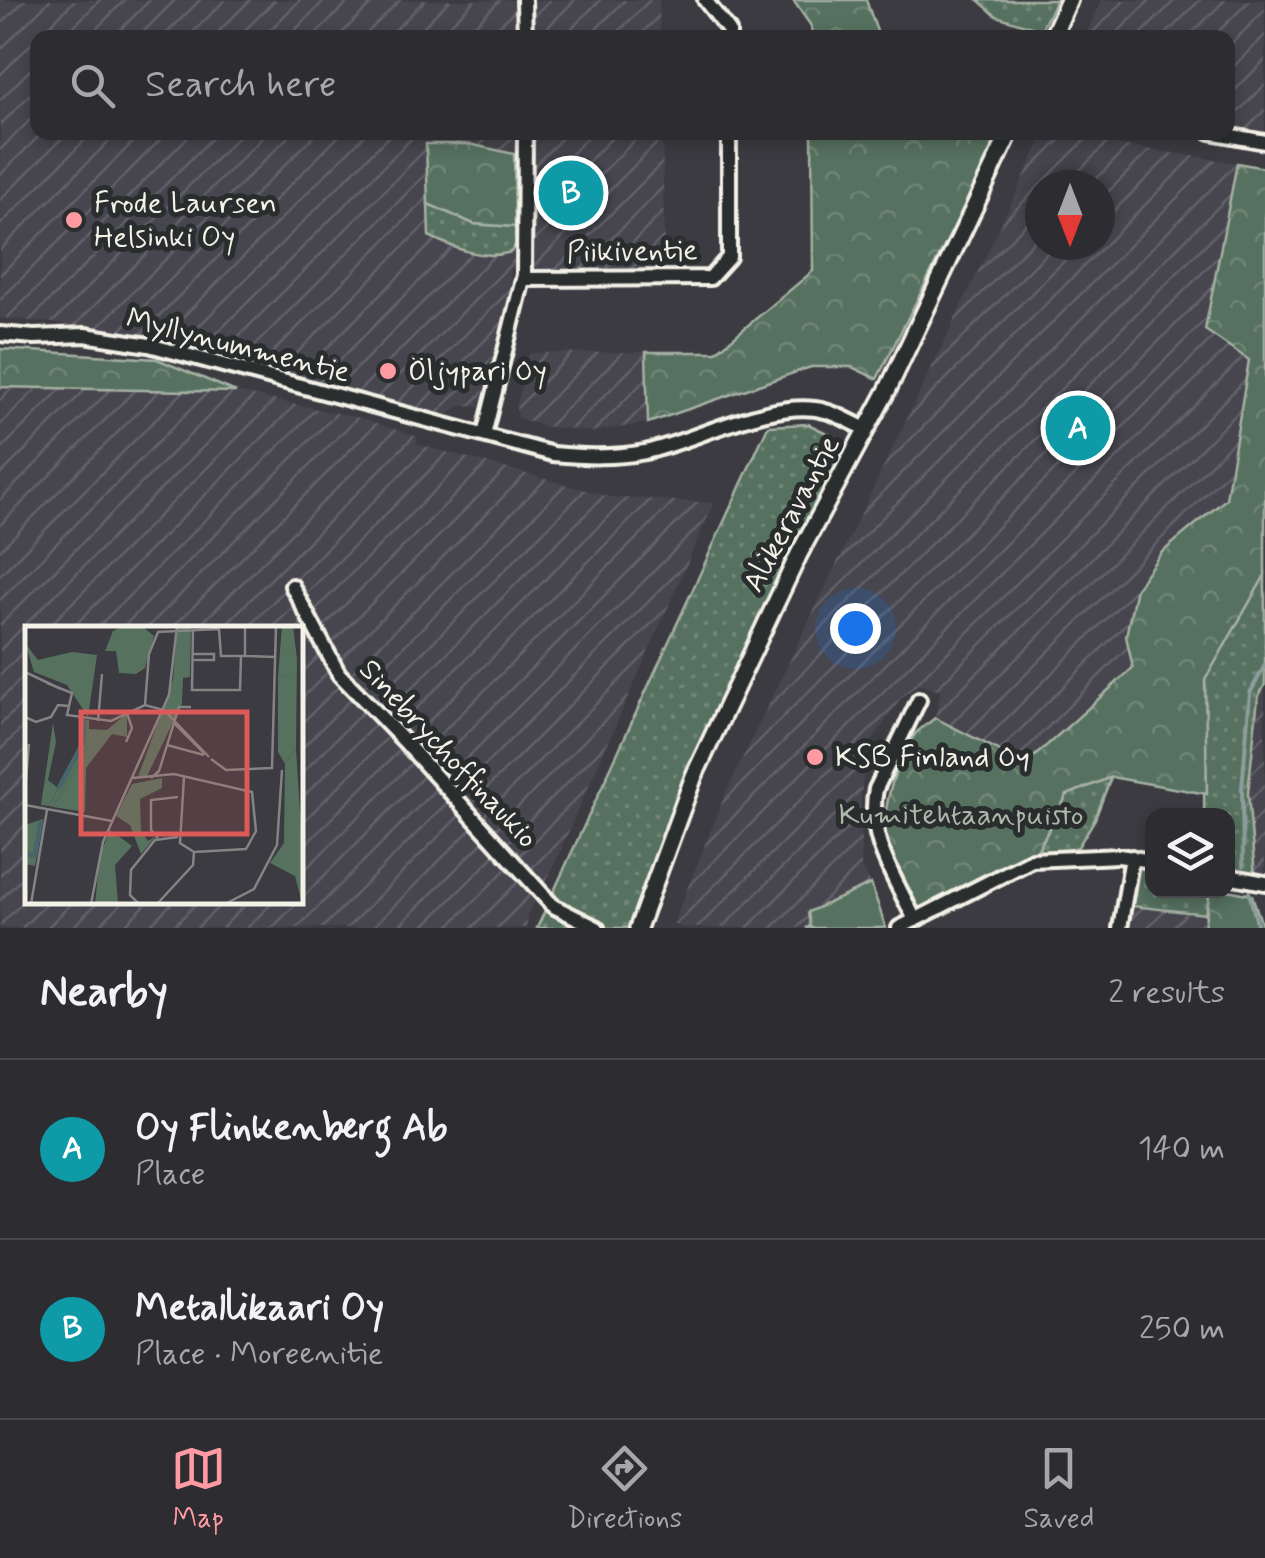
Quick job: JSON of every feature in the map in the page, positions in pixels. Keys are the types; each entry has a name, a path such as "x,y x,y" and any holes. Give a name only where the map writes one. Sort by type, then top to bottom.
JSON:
{"street":[{"path":"524,0 525,30"},
{"path":"705,0 728,30"},
{"path":"1056,30 1069,0"},
{"path":"1235,137 1265,142"},
{"path":"484,435 523,279 525,140"},
{"name":"Piikiventie","path":"523,279 710,278 729,257 729,140"},
{"name":"Alikeravantie","path":"638,928 694,776 799,554 867,429 1006,140"},
{"name":"Myllynummentie","path":"0,334 84,335 148,345 553,454 585,457 650,451 733,422 800,408 825,410 867,429"},
{"name":"Sinebrychoffinaukio","path":"292,586 339,674 404,740 553,906 597,928"},
{"path":"915,920 880,848 873,804 876,789 918,700"},
{"path":"1120,928 1132,857"},
{"path":"899,928 1032,860 1145,860"},
{"path":"1235,877 1265,883"}],"shaded area":[{"path":"0,0 659,0 660,30 30,30 30,140 662,140 665,271 511,268 510,293 479,407 460,406 447,415 116,329 0,318"},
{"path":"1101,0 1265,0 1265,137 1235,132 1235,30 1088,30"},
{"path":"1042,140 1090,140 1237,163 1205,330 1249,359 1226,499 1162,553 1136,588 1126,636 1133,667 1026,765 935,718 940,691 918,684 901,698 869,746 861,793 861,866 871,884 808,912 810,926 806,928 682,928 673,924 727,790 1025,174 1025,260 1115,260 1115,170 1027,170"},
{"path":"646,352 648,423 591,432 542,426 518,418 516,408 529,353"},
{"path":"0,387 236,392 361,418 418,437 417,444 611,497 714,503 550,874 527,915 527,928 0,928"},
{"path":"1265,685 1265,874 1255,876 1248,793 1258,697"},
{"path":"1131,906 1205,914 1204,928 1128,928"}],"green space":[{"path":"793,0 866,0 877,30 811,30"},
{"path":"978,0 1056,0 1041,30 996,16"},
{"path":"812,140 998,140 877,379 852,367 811,367 648,423 646,352 716,352 813,271"},
{"path":"426,144 469,144 514,154 515,227 474,224 428,204"},
{"name":"Kumitehtaanpuisto","path":"1237,163 1265,168 1265,575 1205,680 1207,794 1111,777 1067,795 1032,860 915,920 910,894 889,854 885,825 895,775 916,733 935,718 1026,764 1133,668 1126,636 1136,588 1161,553 1226,499 1249,360 1205,330"},
{"path":"428,204 474,224 515,227 517,242 511,252 490,255 448,245 429,236"},
{"path":"0,349 157,359 236,392 0,387"},
{"path":"808,424 829,434 840,458 783,572 732,689 639,928 537,928 768,426"},
{"path":"1265,575 1265,685 1258,697 1248,793 1255,876 1235,871 1235,808 1204,808 1205,680"},
{"path":"1111,777 1095,819 1078,847 1033,860 1067,795"},
{"path":"1134,862 1145,864 1145,898 1208,898 1205,914 1131,906"},
{"path":"871,884 886,928 806,928 810,926 808,912"},
{"path":"1235,891 1252,895 1263,928 1204,928 1209,898 1235,898"}],"waterway":[{"path":"1243,866 1242,789 1250,693 1265,665"},
{"path":"1249,892 1258,928"}],"place":[{"name":"Metallikaari Oy","path":"571,193"},
{"name":"Frode Laursen Helsinki Oy","path":"74,220"},
{"name":"Öljypari Oy","path":"388,371"},
{"name":"Oy Flinkenberg Ab","path":"1078,428"},
{"name":"KSB Finland Oy","path":"815,757"}]}
